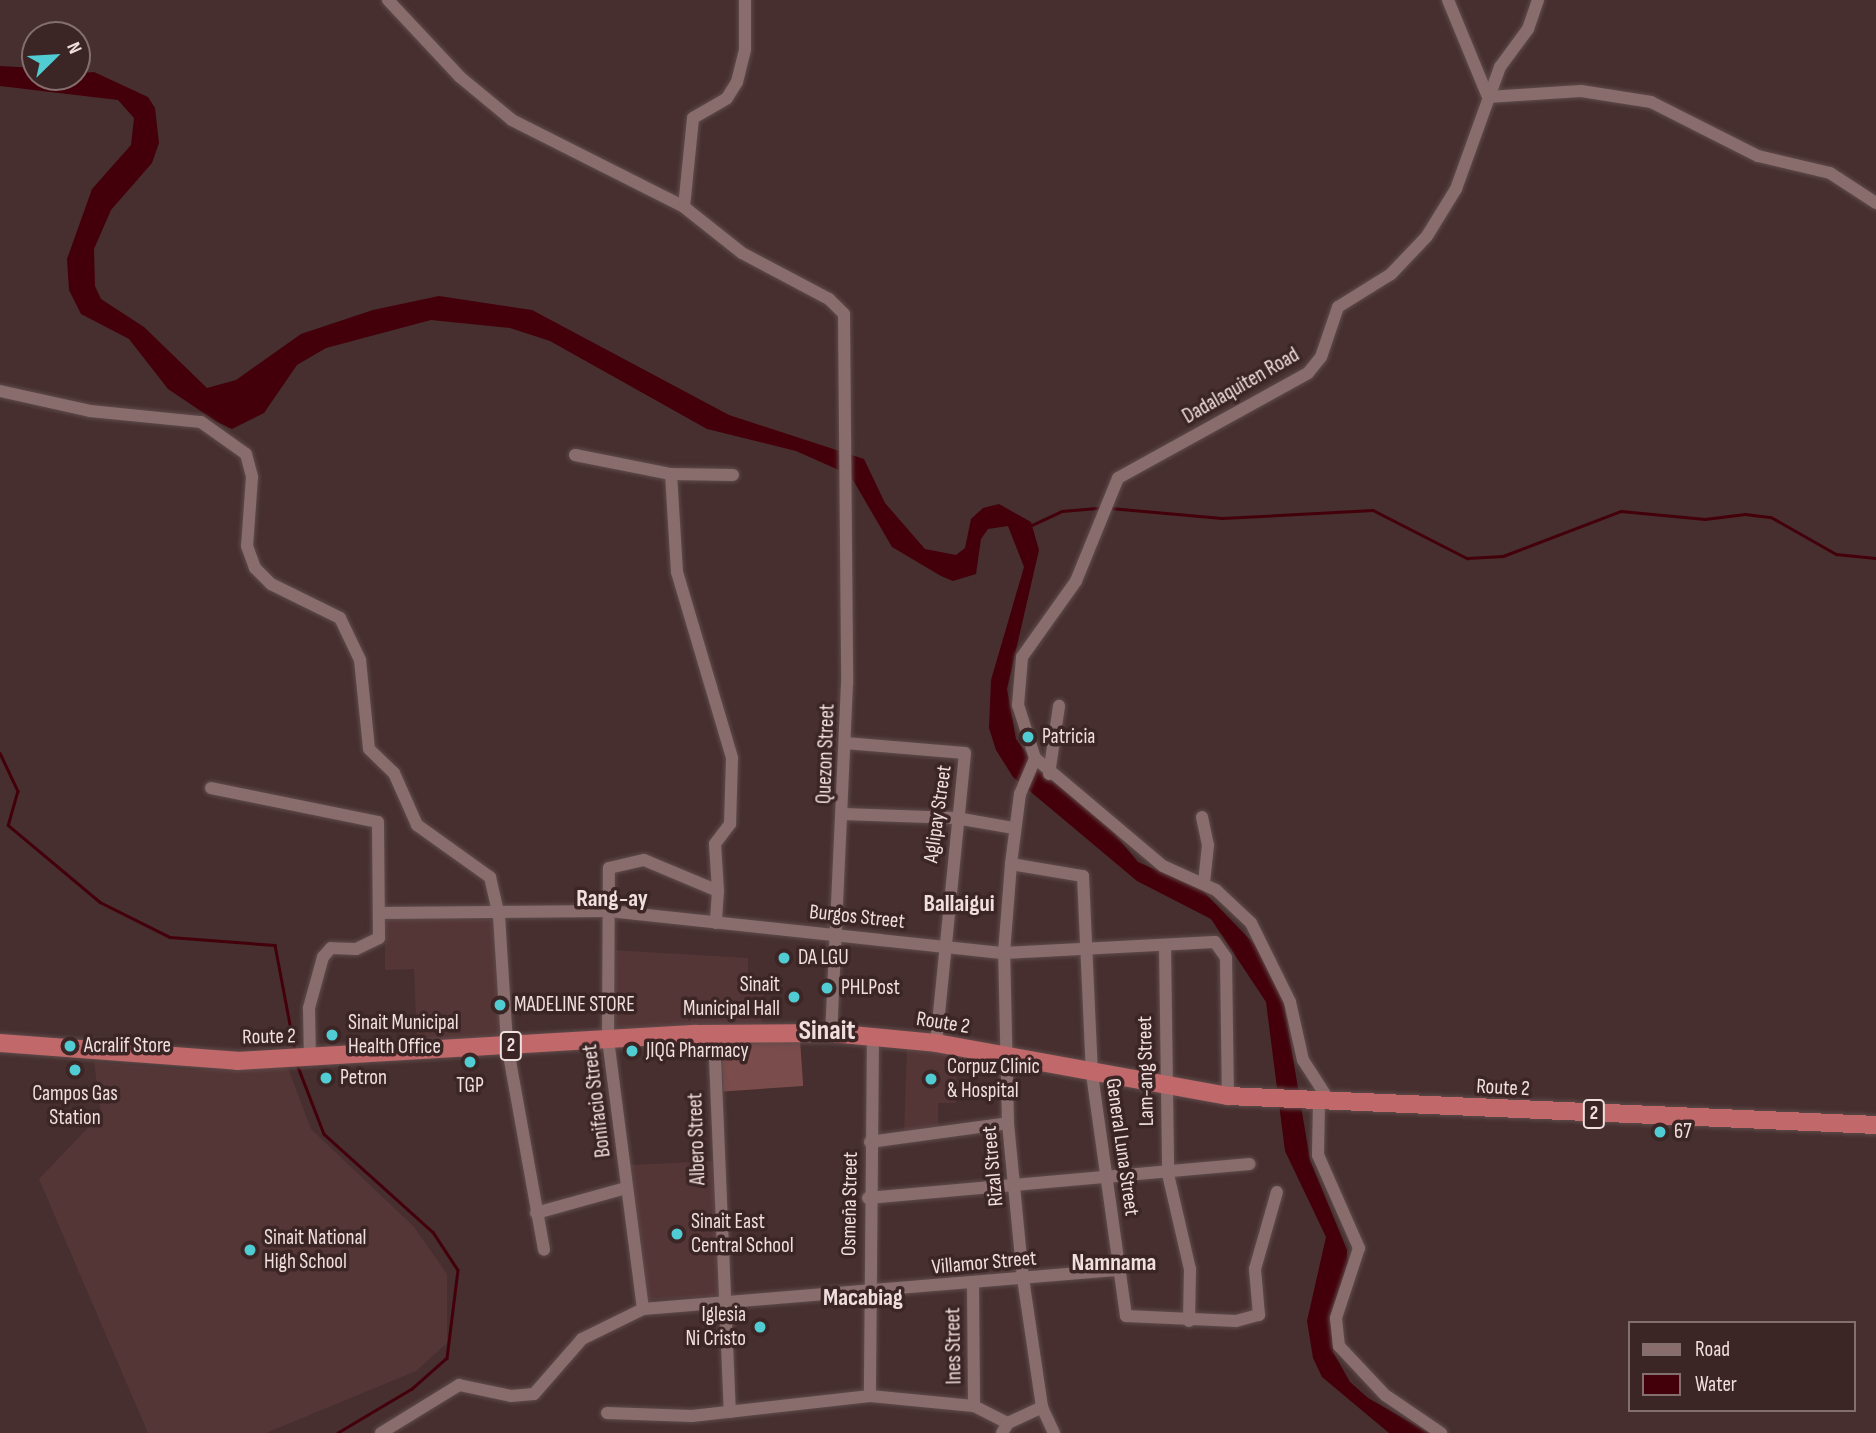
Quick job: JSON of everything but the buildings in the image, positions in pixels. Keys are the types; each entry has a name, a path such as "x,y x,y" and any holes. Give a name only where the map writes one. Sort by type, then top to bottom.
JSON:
{"highway":[{"name":"Route 2","path":"0,1043 287,1060 608,1039 714,1034 831,1033 936,1043 1092,1074 1228,1096 1876,1125"}],"street":[{"name":"Quezon Street","path":"388,0 460,77 512,120 684,207 763,267 840,307 848,331 845,443 845,743 831,1033"},
{"path":"684,207 693,118 727,98 737,82 745,49 745,0"},
{"path":"1448,0 1488,97 1581,91 1651,102 1758,156 1830,173 1876,203"},
{"name":"Dadalaquiten Road","path":"1033,764 1018,705 1022,657 1076,580 1118,478 1315,366 1338,307 1404,262 1445,210 1488,97 1538,0"},
{"path":"0,391 90,411 201,422 246,454 252,468 247,537 252,562 271,584 327,608 344,624 363,672 368,746 394,773 417,825 488,874 499,916 508,1046 544,1250"},
{"path":"575,455 671,474 733,475"},
{"path":"671,474 675,561 710,701 732,758 730,826 716,840 716,923"},
{"path":"1049,774 1059,706"},
{"name":"Aglipay Street","path":"845,743 964,751 941,945 936,1043"},
{"path":"1033,764 1163,866 1204,883 1257,932 1290,1002 1303,1060 1321,1102 1318,1155 1359,1248 1336,1318 1339,1346 1385,1395 1441,1433"},
{"name":"Rizal Street","path":"1033,764 1020,794 1014,828 1004,953 1005,1056 1008,1124 1023,1279 1042,1407 1054,1433"},
{"path":"211,788 376,818 379,939 356,949 331,947 323,957 309,1007 309,1059"},
{"path":"843,814 956,818 1014,828"},
{"path":"1202,817 1208,845 1204,883"},
{"name":"Bonifacio Street","path":"643,1310 608,1039 608,869 616,864 648,861 718,891"},
{"name":"General Luna Street","path":"1011,864 1082,874 1092,1074 1119,1270 1130,1320 1189,1321 1259,1315 1255,1269 1277,1192"},
{"name":"Burgos Street","path":"379,912 499,916 609,911 1004,953 1165,945 1209,940 1224,949 1228,1096"},
{"name":"Lam-ang Street","path":"1165,945 1164,1087 1168,1174 1190,1269 1189,1321"},
{"name":"Albero Street","path":"714,1034 730,1412"},
{"name":"Osmeña Street","path":"870,1396 868,1198 873,1036"},
{"path":"870,1142 1008,1124"},
{"path":"868,1198 1013,1184 1168,1174 1249,1164"},
{"path":"536,1213 626,1188"},
{"name":"Villamor Street","path":"381,1433 459,1385 511,1396 534,1394 582,1339 643,1310 973,1285 1119,1270"},
{"name":"Ines Street","path":"973,1285 974,1406"},
{"path":"607,1413 730,1412 870,1396 974,1406 1005,1428 1042,1407"}],"shaded area":[{"path":"385,917 495,920 503,1040 417,1042 414,969 385,970"},
{"path":"612,950 748,958 748,976 765,978 761,1026 613,1031"},
{"path":"800,1040 803,1086 723,1091 720,1046"},
{"name":"Corpuz Clinic & Hospital","path":"907,1048 956,1055 956,1103 938,1103 938,1130 904,1135"},
{"name":"Sinait National High School","path":"94,1062 191,1070 288,1068 311,1129 414,1227 447,1274 447,1343 416,1371 266,1433 148,1433 39,1179 101,1114"},
{"name":"Sinait East Central School","path":"712,1161 719,1296 636,1300 629,1165"}],"water":[{"path":"0,66 21,67 21,88 0,86"},
{"path":"91,72 94,72 148,97 155,108 159,143 152,163 111,210 94,249 95,286 101,299 144,327 207,388 236,380 301,334 373,310 439,296 532,310 729,415 864,459 885,503 925,549 956,555 965,548 971,519 983,508 999,504 1031,522 1039,550 1007,689 1016,739 1041,773 1103,820 1138,862 1202,890 1259,949 1284,1004 1310,1160 1347,1250 1348,1265 1332,1309 1333,1352 1350,1382 1368,1398 1429,1433 1389,1433 1322,1377 1313,1358 1307,1321 1326,1237 1285,1151 1266,1002 1211,919 1137,881 1013,777 996,750 989,728 991,680 1024,567 1008,526 988,529 981,539 976,574 953,581 892,547 850,475 796,451 707,429 550,341 510,328 431,320 326,348 297,365 264,413 232,429 217,422 168,389 129,339 81,314 69,290 67,259 92,189 131,145 134,118 118,100 42,91 91,91"}],"waterway":[{"path":"1030,526 1062,511 1100,508"},
{"path":"1110,508 1222,518 1373,510 1467,558 1503,556 1621,511 1705,519 1745,514 1771,517 1836,554 1876,558"},
{"path":"0,753 18,791 8,825 100,902 170,937 275,945 295,1051"},
{"path":"297,1064 324,1134 433,1232 458,1270 447,1358 412,1389 338,1433"}],"place":[{"name":"Patricia","path":"1028,737"},
{"name":"DA LGU","path":"784,958"},
{"name":"PHLPost","path":"827,988"},
{"name":"Sinait Municipal Hall","path":"794,997"},
{"name":"MADELINE STORE","path":"500,1005"},
{"name":"Sinait Municipal Health Office","path":"332,1035"},
{"name":"Acralif Store","path":"70,1046"},
{"name":"JIQG Pharmacy","path":"632,1051"},
{"name":"TGP","path":"470,1062"},
{"name":"Campos Gas Station","path":"75,1070"},
{"name":"Petron","path":"326,1078"},
{"name":"Corpuz Clinic & Hospital","path":"931,1079"},
{"name":"67","path":"1660,1132"},
{"name":"Sinait East Central School","path":"677,1234"},
{"name":"Sinait National High School","path":"250,1250"},
{"name":"Iglesia Ni Cristo","path":"760,1327"}],"district":[{"name":"Rang-ay","path":"612,899"},
{"name":"Ballaigui","path":"959,904"},
{"name":"Sinait","path":"827,1031"},
{"name":"Namnama","path":"1114,1263"},
{"name":"Macabiag","path":"863,1298"}]}
